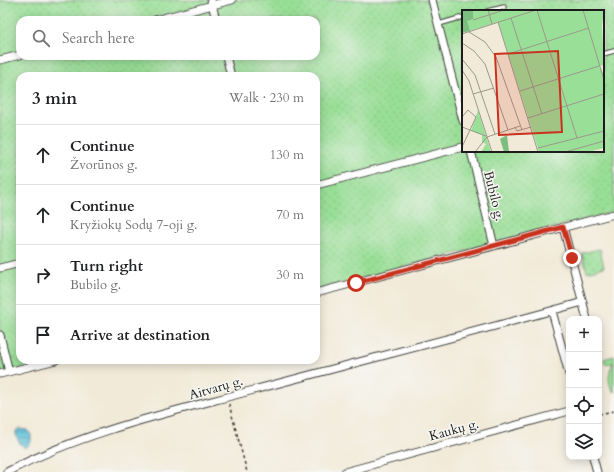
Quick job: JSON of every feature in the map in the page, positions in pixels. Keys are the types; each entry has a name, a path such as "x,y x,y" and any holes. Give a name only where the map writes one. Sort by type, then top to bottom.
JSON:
{"street":[{"path":"168,16 212,3 232,0"},
{"path":"432,0 462,117"},
{"path":"212,3 215,16"},
{"path":"0,60 16,56"},
{"path":"227,60 230,72"},
{"path":"320,184 462,147"},
{"name":"Bubilo g.","path":"471,152 494,246"},
{"path":"320,292 614,214"},
{"path":"563,227 586,316"},
{"path":"0,268 16,264"},
{"path":"565,347 552,311 583,302"},
{"name":"Aitvarų g.","path":"7,472 23,463 89,436 228,397 552,311"},
{"path":"0,335 9,372"},
{"path":"0,374 40,364"},
{"name":"Kaukų g.","path":"345,472 566,412"},
{"path":"594,460 597,472"}],"lane":[{"path":"491,10 504,7"},
{"path":"439,24 462,17"},
{"path":"604,54 614,51"}],"path":[{"path":"228,397 247,472"},
{"path":"602,413 614,411"}],"green space":[{"path":"0,0 614,0 614,212 320,289 320,72 16,72 16,364 39,364 0,374"},
{"path":"600,249 604,267 587,272 582,253"},
{"path":"614,356 614,393 609,382 610,370 613,363 605,364 604,359"}],"water":[{"path":"20,429 28,430 31,435 31,442 26,448 18,441 16,435 16,431"}],"route":[{"path":"356,283 563,227 572,258"}]}
